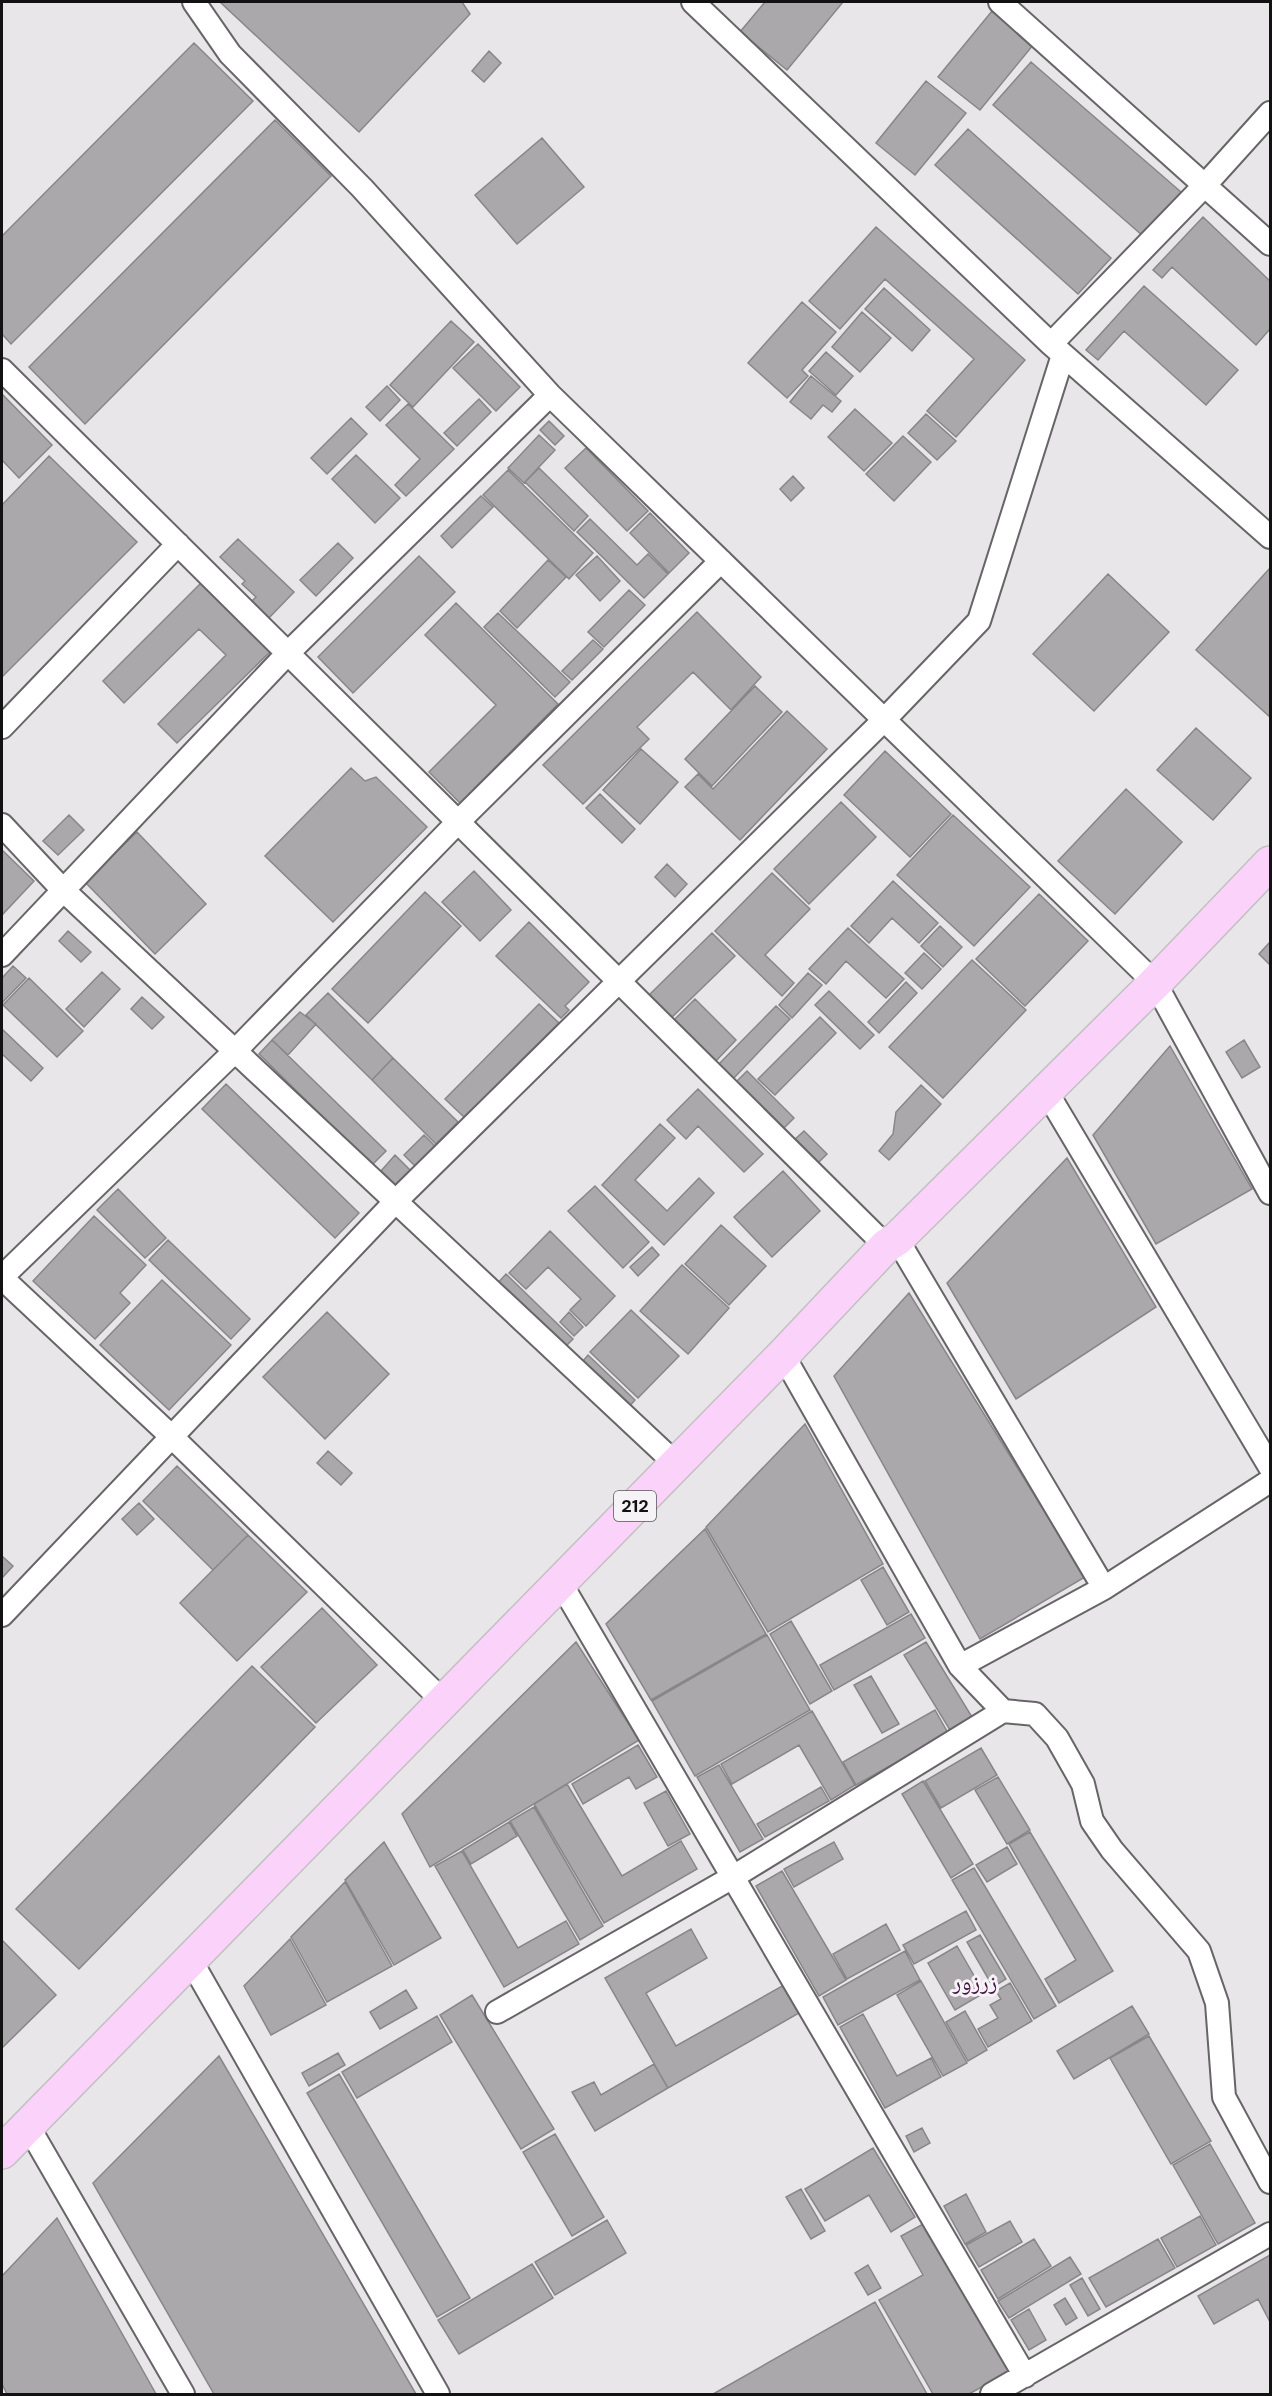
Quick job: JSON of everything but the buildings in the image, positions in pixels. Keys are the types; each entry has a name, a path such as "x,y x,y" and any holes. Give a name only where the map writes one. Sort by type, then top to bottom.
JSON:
{"main road":[{"name":"212","path":"2,2152 892,1242 1155,982 1270,863"}],"street":[{"path":"194,2 230,54 362,188 550,395 1155,982 1270,1193"},
{"path":"693,2 1057,349 1270,537"},
{"path":"1000,2 1206,184 1270,244"},
{"path":"2,1615 396,1201 885,719 979,621 1057,349 1270,113"},
{"path":"2,370 620,981 892,1242 1104,1588"},
{"path":"2,955 288,653 550,395"},
{"path":"2,727 177,544"},
{"path":"442,1701 171,1436 2,1278 236,1051 458,822 721,561"},
{"path":"2,825 63,889 676,1464"},
{"path":"1046,1090 1270,1467"},
{"path":"783,1355 960,1666 1003,1711"},
{"path":"960,1666 1104,1588 1270,1481"},
{"path":"560,1582 1025,2376"},
{"path":"497,2012 733,1877 1003,1711 1035,1714 1057,1738 1083,1784 1092,1821 1112,1850 1199,1951 1217,2003 1224,2097 1270,2182"},
{"path":"190,1959 438,2394"},
{"path":"28,2126 183,2394"},
{"path":"992,2394 1270,2234"}],"district":[{"name":"زرزور","path":"975,1982"}]}
